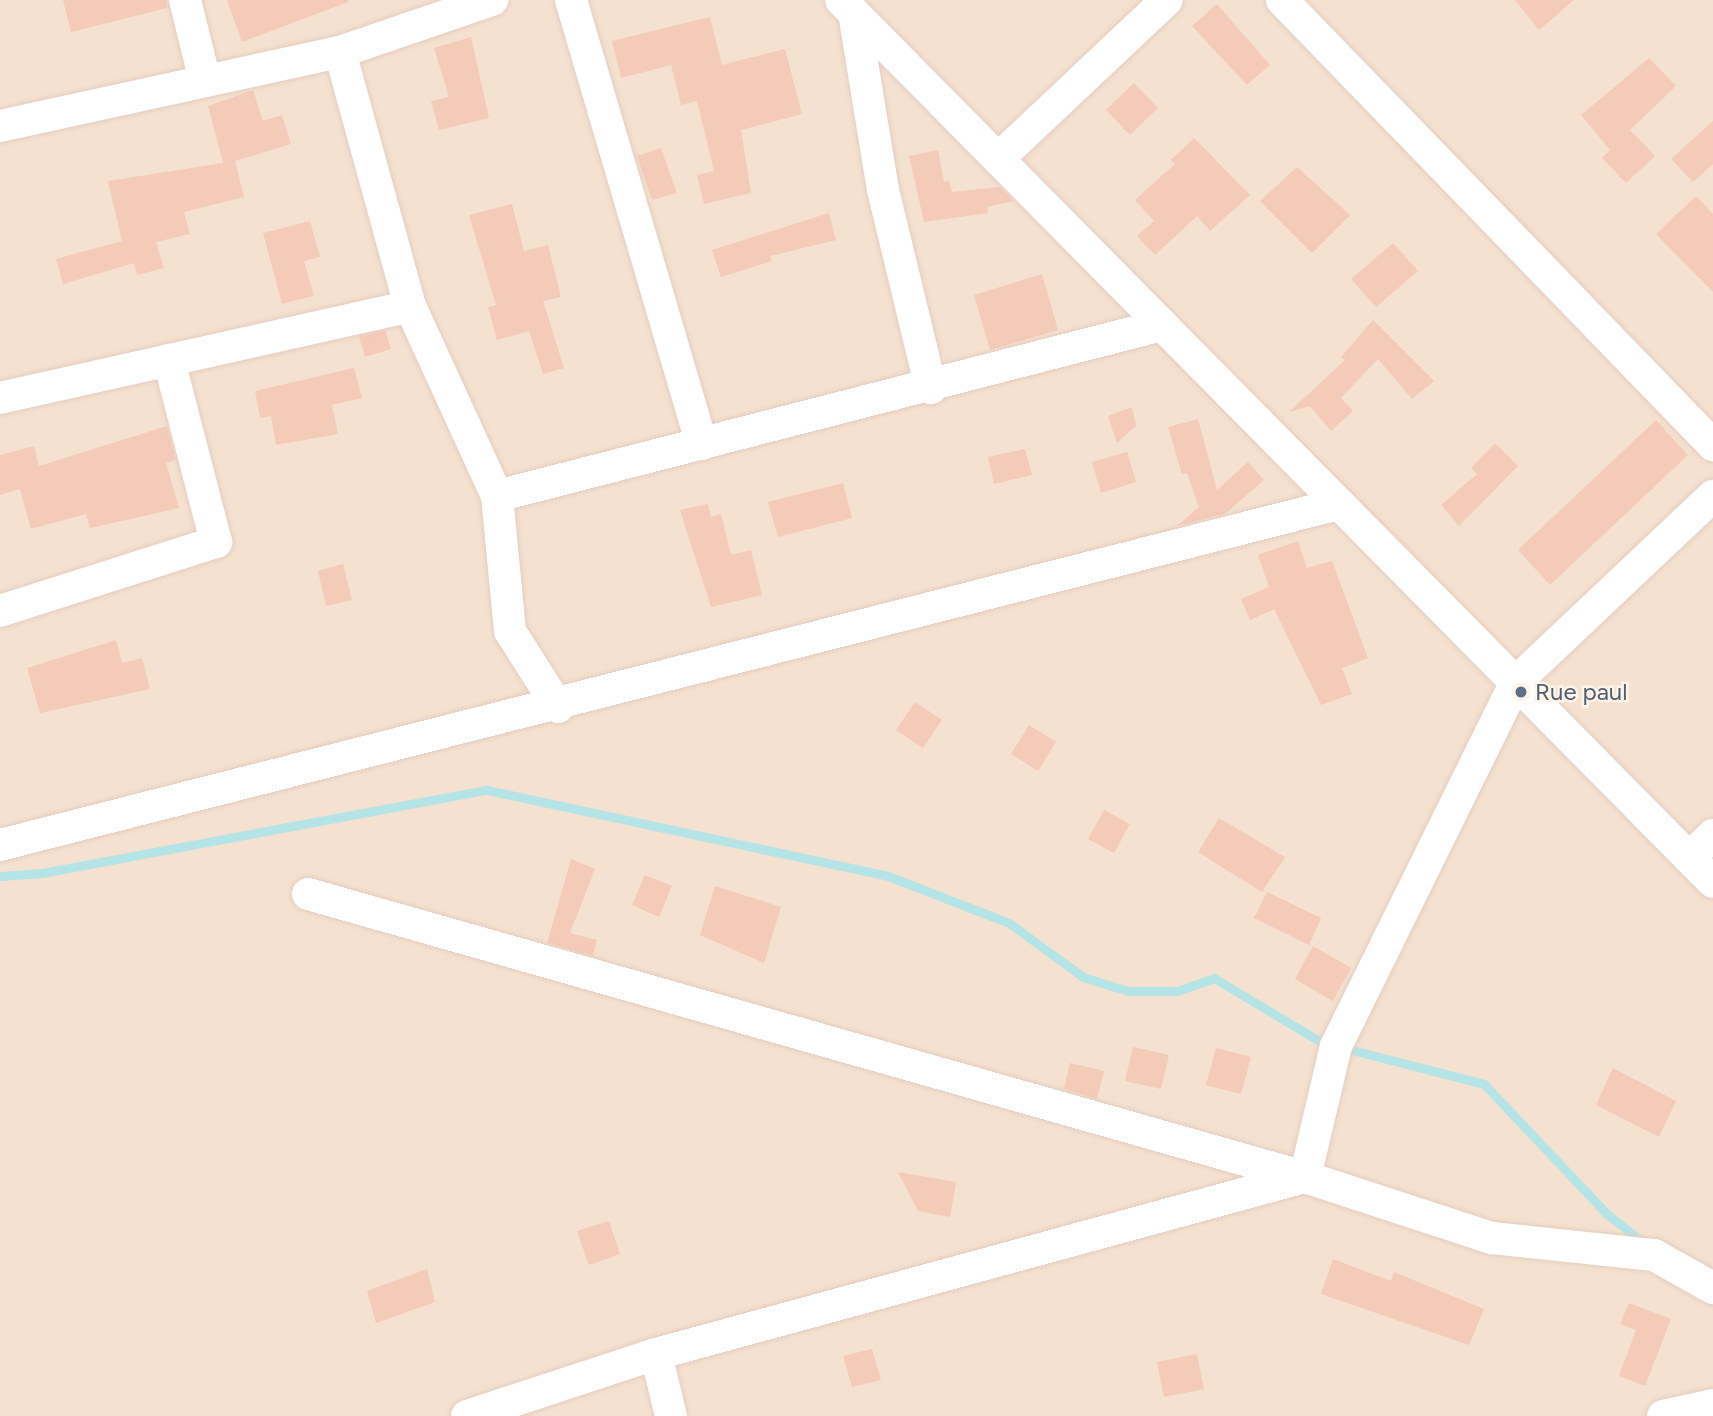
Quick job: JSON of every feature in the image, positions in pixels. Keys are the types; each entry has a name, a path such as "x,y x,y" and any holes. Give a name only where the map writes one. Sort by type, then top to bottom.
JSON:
{"street":[{"path":"185,0 205,81"},
{"path":"0,126 340,52 492,0"},
{"path":"571,0 702,444"},
{"path":"998,159 1167,0"},
{"path":"1282,0 1713,445"},
{"path":"847,7 883,190 931,388"},
{"path":"847,7 1713,882"},
{"path":"340,52 410,306 497,496 510,631 558,706"},
{"path":"0,398 410,306"},
{"path":"497,496 931,388 1162,325"},
{"path":"0,611 215,542 169,360"},
{"path":"1305,1177 1336,1046 1516,682 1713,496"},
{"path":"0,845 558,706 1339,504"},
{"path":"1689,858 1713,835"},
{"path":"308,894 1305,1177 1492,1238 1654,1255 1713,1287"},
{"path":"467,1416 656,1354 1305,1177"},
{"path":"656,1354 671,1416"},
{"path":"1663,1416 1705,1410"}],"shaded area":[{"path":"0,0 1713,0 1713,1416 0,1416"}],"building":[{"path":"63,0 166,0 167,8 71,32"},
{"path":"227,0 348,0 348,2 242,42"},
{"path":"1515,0 1574,0 1539,30"},
{"path":"1217,4 1270,65 1247,85 1192,26"},
{"path":"710,17 722,65 785,49 802,114 741,130 751,193 704,204 697,175 714,171 697,101 681,105 671,65 621,78 612,41"},
{"path":"471,37 489,118 439,130 431,101 449,97 434,48"},
{"path":"1649,58 1676,86 1630,130 1655,156 1626,183 1602,158 1610,150 1581,115"},
{"path":"1134,83 1158,108 1130,135 1106,110"},
{"path":"253,90 263,121 282,115 291,144 235,161 244,197 184,212 190,234 156,242 164,268 137,275 134,263 63,284 56,259 122,241 108,181 223,163 208,106"},
{"path":"1713,121 1713,164 1693,182 1671,159"},
{"path":"1194,138 1250,195 1210,231 1197,216 1155,255 1137,236 1154,221 1135,200 1175,164 1171,160"},
{"path":"661,148 677,193 652,200 637,156"},
{"path":"938,150 944,182 949,181 952,192 1000,187 1014,201 987,207 988,213 924,222 909,156"},
{"path":"1297,167 1350,215 1312,253 1260,201"},
{"path":"1696,196 1713,214 1713,292 1656,234"},
{"path":"512,204 524,251 548,245 561,297 543,301 564,368 543,374 529,331 497,340 488,307 496,305 469,215"},
{"path":"829,213 836,240 770,256 772,261 721,277 712,250"},
{"path":"310,221 320,257 304,261 314,296 282,304 263,233"},
{"path":"1393,243 1418,271 1376,307 1351,279"},
{"path":"1042,274 1058,330 990,350 974,295"},
{"path":"1373,320 1434,381 1412,399 1378,359 1341,398 1353,411 1331,431 1310,406 1289,412 1345,360 1341,357"},
{"path":"385,330 391,349 365,357 359,336"},
{"path":"354,368 362,398 332,405 338,434 276,445 271,416 260,418 255,391"},
{"path":"1132,407 1136,426 1117,443 1108,416"},
{"path":"1198,419 1217,490 1248,462 1264,480 1225,514 1177,526 1199,507 1187,473 1182,474 1168,427"},
{"path":"1656,420 1688,455 1550,585 1518,550"},
{"path":"167,426 176,460 166,463 179,508 90,528 86,514 31,529 20,489 0,495 0,455 34,446 39,466"},
{"path":"1495,443 1518,466 1459,526 1441,505 1477,474 1471,468"},
{"path":"1025,449 1032,475 994,484 988,457"},
{"path":"1127,452 1136,482 1101,493 1092,462"},
{"path":"843,483 852,518 778,537 768,502"},
{"path":"708,504 711,517 721,514 731,555 751,550 762,595 711,607 680,510"},
{"path":"1298,541 1307,568 1332,561 1368,658 1342,668 1352,694 1321,705 1274,609 1250,620 1241,599 1269,587 1258,555"},
{"path":"343,564 352,600 326,606 318,571"},
{"path":"116,640 122,663 142,658 150,689 40,713 27,668"},
{"path":"915,702 942,720 923,748 896,730"},
{"path":"1029,725 1056,742 1038,771 1011,754"},
{"path":"1104,810 1130,824 1114,853 1088,839"},
{"path":"1219,818 1285,857 1262,892 1198,852"},
{"path":"571,859 595,869 570,933 597,940 593,956 547,943"},
{"path":"645,875 672,886 659,917 632,905"},
{"path":"715,886 781,907 764,963 700,935"},
{"path":"1267,892 1321,918 1309,945 1254,918"},
{"path":"1313,946 1351,968 1333,1001 1295,979"},
{"path":"1133,1047 1169,1055 1161,1089 1125,1081"},
{"path":"1216,1048 1251,1057 1241,1094 1206,1085"},
{"path":"1070,1063 1104,1071 1097,1099 1064,1089"},
{"path":"1613,1068 1676,1101 1659,1137 1596,1105"},
{"path":"898,1172 956,1182 950,1217 918,1211"},
{"path":"609,1221 620,1254 589,1265 577,1231"},
{"path":"1333,1259 1391,1281 1394,1272 1484,1309 1469,1345 1321,1294"},
{"path":"427,1269 435,1302 376,1323 367,1291"},
{"path":"1629,1303 1671,1319 1645,1386 1619,1376 1636,1330 1620,1324"},
{"path":"872,1349 881,1380 852,1387 843,1356"},
{"path":"1197,1354 1204,1389 1164,1397 1157,1362"}],"waterway":[{"path":"0,876 42,873 487,790 888,876 1009,923 1083,977 1128,991 1177,991 1214,978 1321,1042 1484,1084 1607,1214 1644,1243"}],"place":[{"name":"Rue paul","path":"1521,692"}]}
